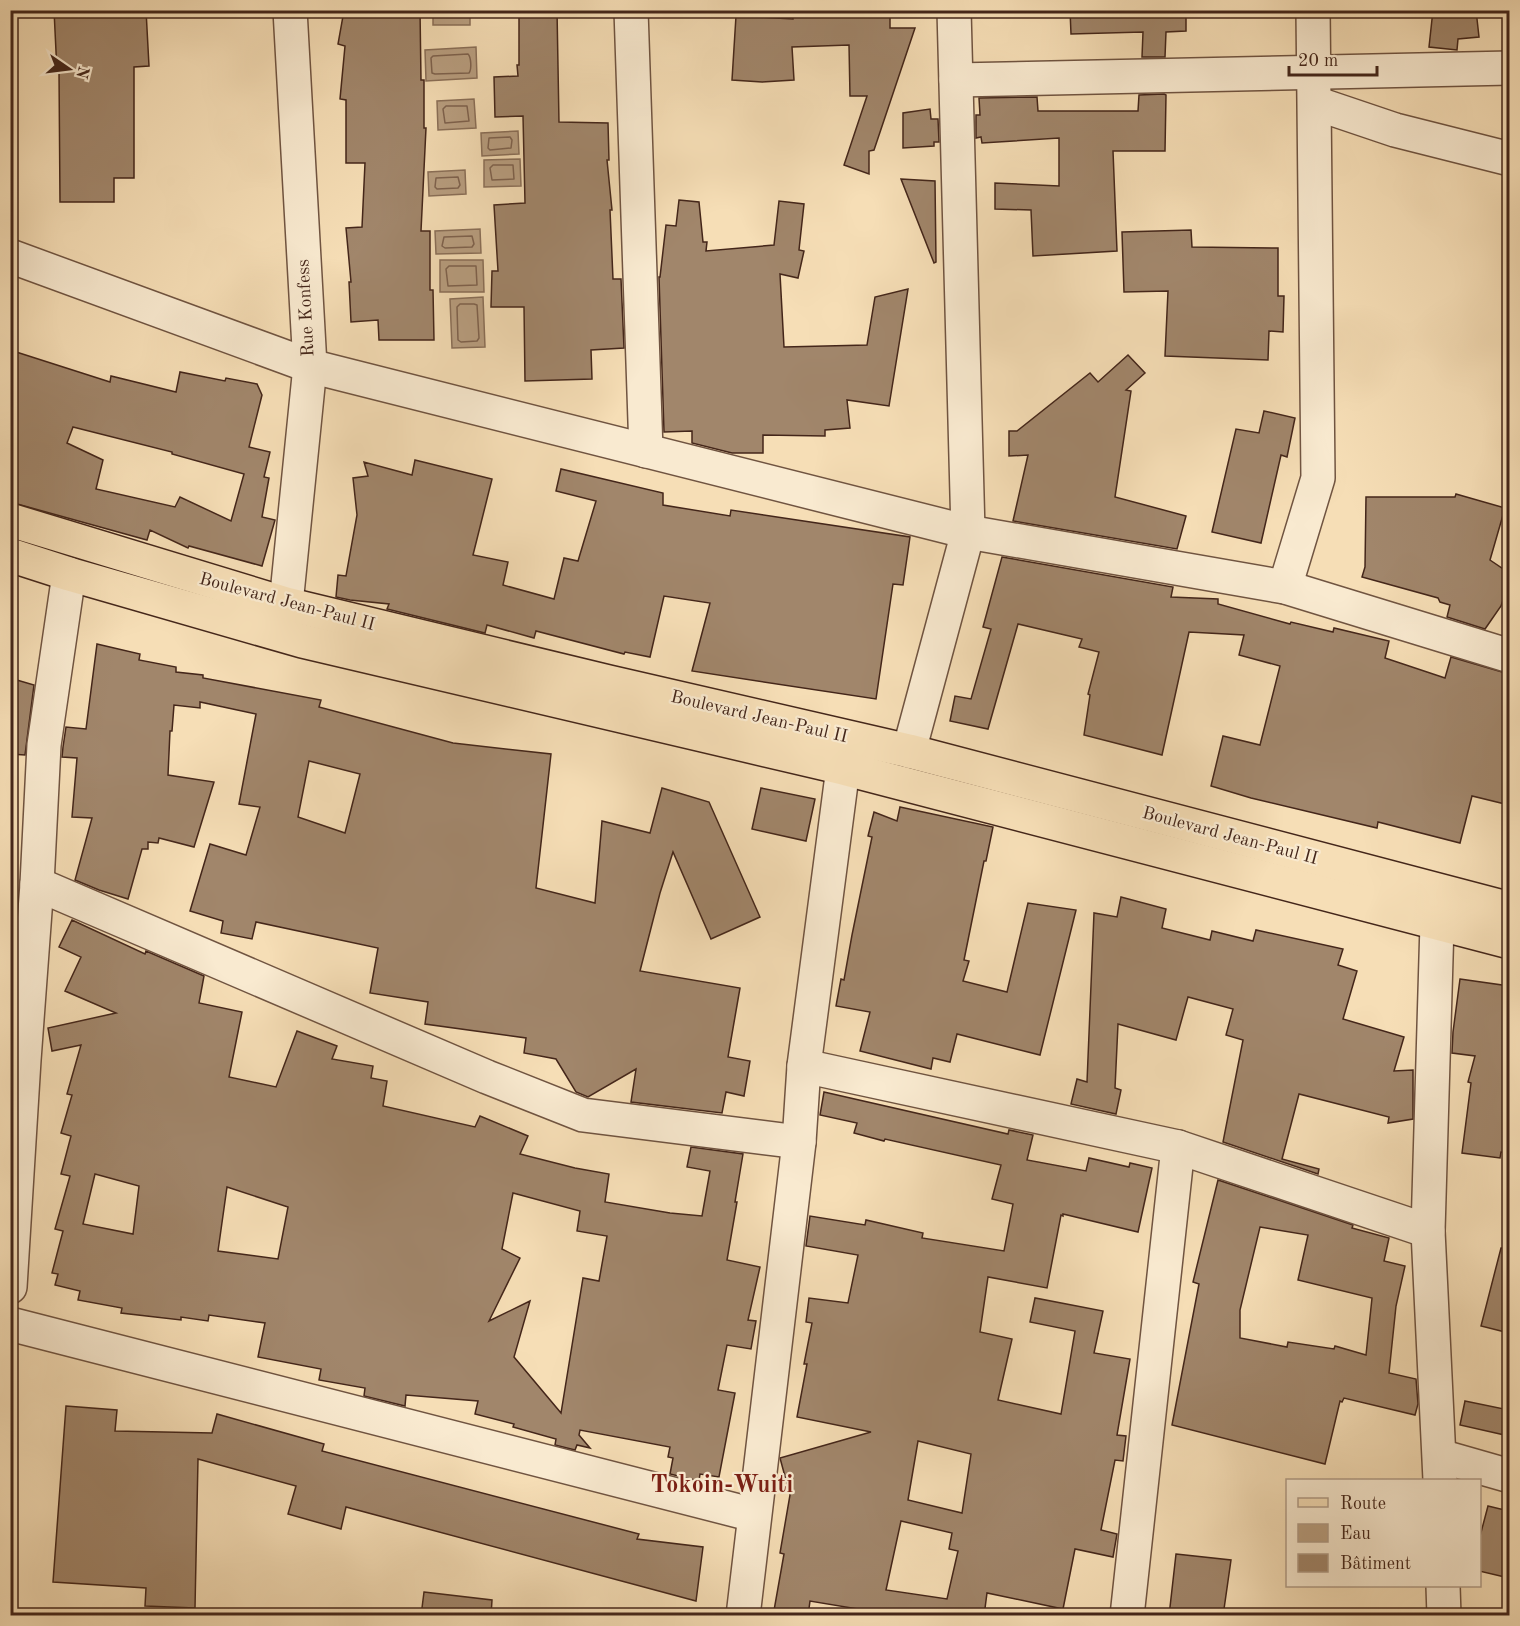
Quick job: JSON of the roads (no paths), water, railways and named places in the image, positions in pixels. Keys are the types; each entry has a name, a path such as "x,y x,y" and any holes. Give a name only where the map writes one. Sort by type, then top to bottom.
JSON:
{"main road":[{"name":"Boulevard Jean-Paul II","path":"10,520 286,604 598,680 909,751 1509,909"},
{"name":"Boulevard Jean-Paul II","path":"10,555 302,640 843,768 1509,942"}],"street":[{"name":"Rue Konfess","path":"286,604 310,366 290,10"},
{"path":"630,10 646,451"},
{"path":"909,751 968,532 954,10"},
{"path":"1285,587 1318,478 1313,10"},
{"path":"956,80 1315,88 1509,68"},
{"path":"1315,88 1395,130 1509,159"},
{"path":"10,256 310,366 968,532 1285,587 1509,656"},
{"path":"10,1287 17,1060 38,884 44,745 69,574"},
{"path":"743,1616 798,1142 804,1066 843,768"},
{"path":"38,884 487,1077 583,1115 798,1142"},
{"path":"1437,924 1428,1231 1440,1468 1509,1476"},
{"path":"804,1066 1178,1147 1428,1231"},
{"path":"1127,1616 1178,1147"},
{"path":"10,1324 754,1515"},
{"path":"1443,1587 1444,1616"}],"water":[{"path":"433,11 470,11 470,25 433,25"},
{"path":"476,47 477,78 426,81 425,50"},
{"path":"474,99 476,128 438,130 437,101"},
{"path":"518,131 519,154 482,156 481,133"},
{"path":"520,159 521,186 484,187 484,160"},
{"path":"465,170 466,194 429,196 428,172"},
{"path":"480,229 481,253 436,254 435,231"},
{"path":"440,260 483,260 484,292 440,292"},
{"path":"483,297 485,347 452,348 450,299"}],"district":[{"name":"Tokoin-Wuiti","path":"722,1486"}]}
